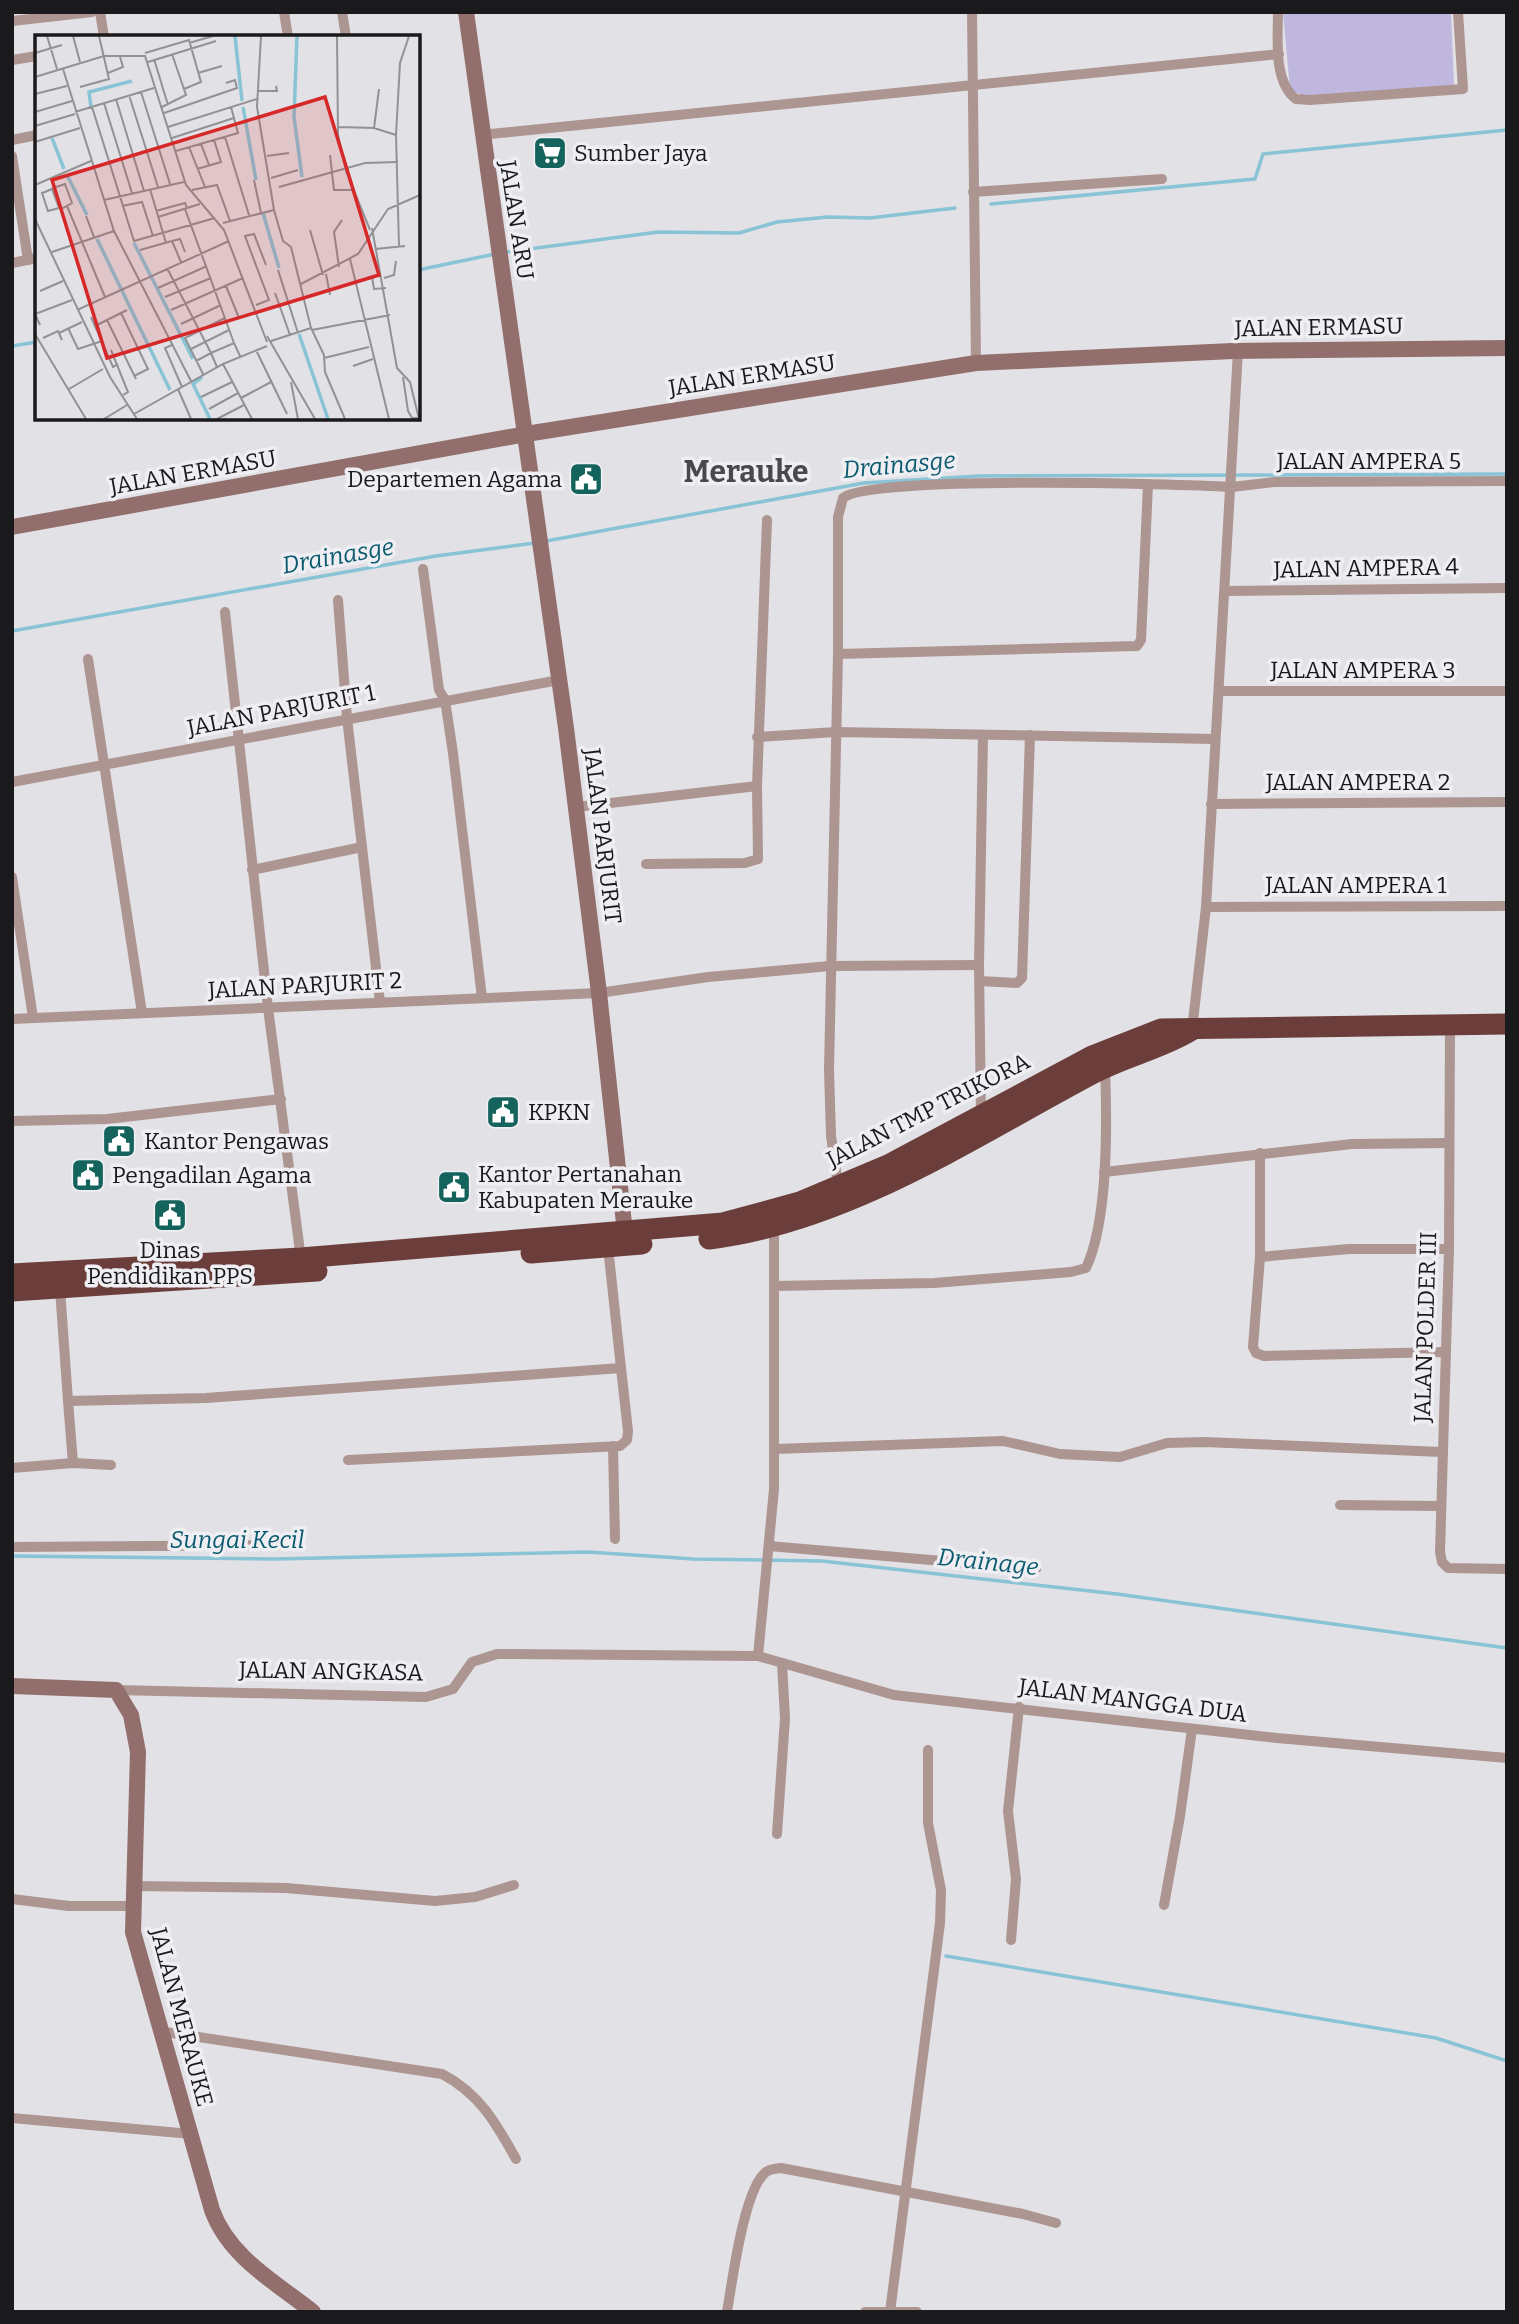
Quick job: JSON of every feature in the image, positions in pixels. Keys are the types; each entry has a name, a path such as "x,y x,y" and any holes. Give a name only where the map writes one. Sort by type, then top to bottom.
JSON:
{"highway":[{"name":"JALAN TMP TRIKORA","path":"20,1282 60,1289 301,1266 620,1241 710,1239 774,1228 883,1185 1092,1056 1126,1041 1167,1028 1192,1030 1239,1026 1507,1024"},
{"name":"JALAN TMP TRIKORA","path":"20,1282 474,1257 620,1241 723,1223 768,1213 888,1165 1105,1067 1172,1042 1192,1030"}],"street":[{"path":"12,21 92,12"},
{"path":"100,12 104,35"},
{"path":"284,12 288,35"},
{"path":"342,12 345,35"},
{"name":"JALAN ARU","path":"466,12 495,240 526,434"},
{"path":"972,12 975,87 973,192 976,363"},
{"path":"1278,12 1279,54 1284,86 1296,99 1459,92 1464,83 1458,12"},
{"path":"481,135 975,87 1279,54"},
{"path":"12,60 35,56"},
{"path":"12,140 35,135"},
{"path":"12,156 32,259 12,263"},
{"path":"973,192 1162,179"},
{"name":"JALAN ERMASU","path":"12,527 526,434 976,363 1238,351 1507,348"},
{"path":"1192,1030 1206,907 1238,351"},
{"name":"JALAN PARJURIT","path":"526,434 599,993 620,1241"},
{"name":"JALAN AMPERA 5","path":"838,654 838,517 843,498 848,494 949,484 1148,484 1232,487 1274,482 1507,481"},
{"path":"838,1185 829,1100 838,654 1138,646 1141,640 1148,484"},
{"path":"646,864 745,863 758,859 757,737 767,520"},
{"path":"423,569 439,690 445,700 482,998"},
{"name":"JALAN AMPERA 4","path":"1225,591 1507,588"},
{"path":"338,600 347,718 380,1002"},
{"path":"225,612 268,1008 301,1266"},
{"path":"88,659 142,1013"},
{"name":"JALAN PARJURIT 1","path":"12,782 102,763 238,742 347,718 559,680"},
{"name":"JALAN AMPERA 3","path":"1219,691 1507,691"},
{"path":"757,737 836,732 1215,738"},
{"path":"981,1124 979,965 983,734"},
{"path":"980,981 1017,983 1023,978 1030,735"},
{"path":"576,807 757,786"},
{"name":"JALAN AMPERA 2","path":"1210,804 1507,802"},
{"path":"252,870 362,846"},
{"path":"12,877 33,1018"},
{"name":"JALAN AMPERA 1","path":"1206,907 1507,906"},
{"name":"JALAN PARJURIT 2","path":"12,1019 599,993 708,977 830,966 979,965"},
{"name":"JALAN POLDER III","path":"1450,1025 1449,1248 1440,1552 1442,1562 1448,1569 1507,1569"},
{"path":"775,1286 934,1283 1079,1271 1086,1268 1090,1259 1104,1172 1105,1067"},
{"path":"12,1121 107,1119 281,1099"},
{"path":"1104,1172 1352,1144 1449,1143"},
{"path":"1260,1153 1260,1257 1253,1347 1256,1353 1264,1356 1445,1352"},
{"path":"758,1656 769,1550 775,1449 774,1228"},
{"path":"348,1460 613,1447 627,1440 621,1368 620,1241"},
{"path":"1260,1257 1349,1249 1449,1248"},
{"path":"60,1289 73,1463"},
{"path":"68,1401 206,1398 621,1368"},
{"path":"775,1449 1003,1441 1060,1454 1120,1457 1167,1443 1204,1442 1442,1452"},
{"path":"613,1447 615,1539"},
{"path":"12,1468 73,1463 111,1465"},
{"path":"1340,1505 1440,1506"},
{"path":"12,1547 282,1545"},
{"path":"769,1550 1037,1569"},
{"name":"JALAN ANGKASA","path":"12,1686 426,1697 453,1689 472,1662 497,1654 758,1656"},
{"name":"JALAN MANGGA DUA","path":"758,1656 894,1695 1019,1707 1192,1729 1507,1758"},
{"path":"777,1834 785,1718 782,1663"},
{"name":"JALAN MERAUKE","path":"116,1690 131,1714 138,1752 132,1886 137,1954 219,2229 241,2255 313,2312"},
{"path":"1011,1940 1016,1879 1008,1811 1019,1707"},
{"path":"1164,1905 1181,1816 1192,1729"},
{"path":"890,2311 940,1923 941,1890 928,1823 928,1750"},
{"path":"132,1886 286,1888 435,1900 475,1897 514,1885"},
{"path":"12,1899 69,1906 132,1906"},
{"path":"159,2031 442,2074 463,2085 492,2115 516,2159"},
{"path":"12,2118 191,2134"},
{"path":"727,2312 742,2230 759,2179 768,2170 781,2168 1056,2223"},
{"path":"865,2312 916,2312"}],"shaded area":[{"path":"1283,12 1451,12 1454,86 1307,98 1290,89"}],"waterway":[{"path":"991,204 1255,179 1263,154 1507,130"},
{"path":"506,252 658,232 739,233 777,222 828,217 870,218 955,208"},
{"path":"420,270 495,254"},
{"path":"12,346 35,342"},
{"name":"Drainasge","path":"546,541 864,483 979,476 1507,474"},
{"name":"Drainasge","path":"12,631 436,556 535,543"},
{"name":"Drainage","path":"12,1556 275,1559 588,1552 694,1559 822,1561 1117,1594 1507,1648"},
{"path":"946,1956 1436,2038 1507,2061"}],"place":[{"name":"Sumber Jaya","path":"550,153"},
{"name":"Departemen Agama","path":"586,479"},
{"name":"KPKN","path":"503,1112"},
{"name":"Kantor Pengawas","path":"119,1141"},
{"name":"Pengadilan Agama","path":"88,1175"},
{"name":"Kantor Pertanahan Kabupaten Merauke","path":"454,1187"},
{"name":"Dinas Pendidikan PPS","path":"170,1215"}],"district":[{"name":"Merauke","path":"746,472"}],"water label":[{"name":"Sungai Kecil","path":"237,1540"}]}
